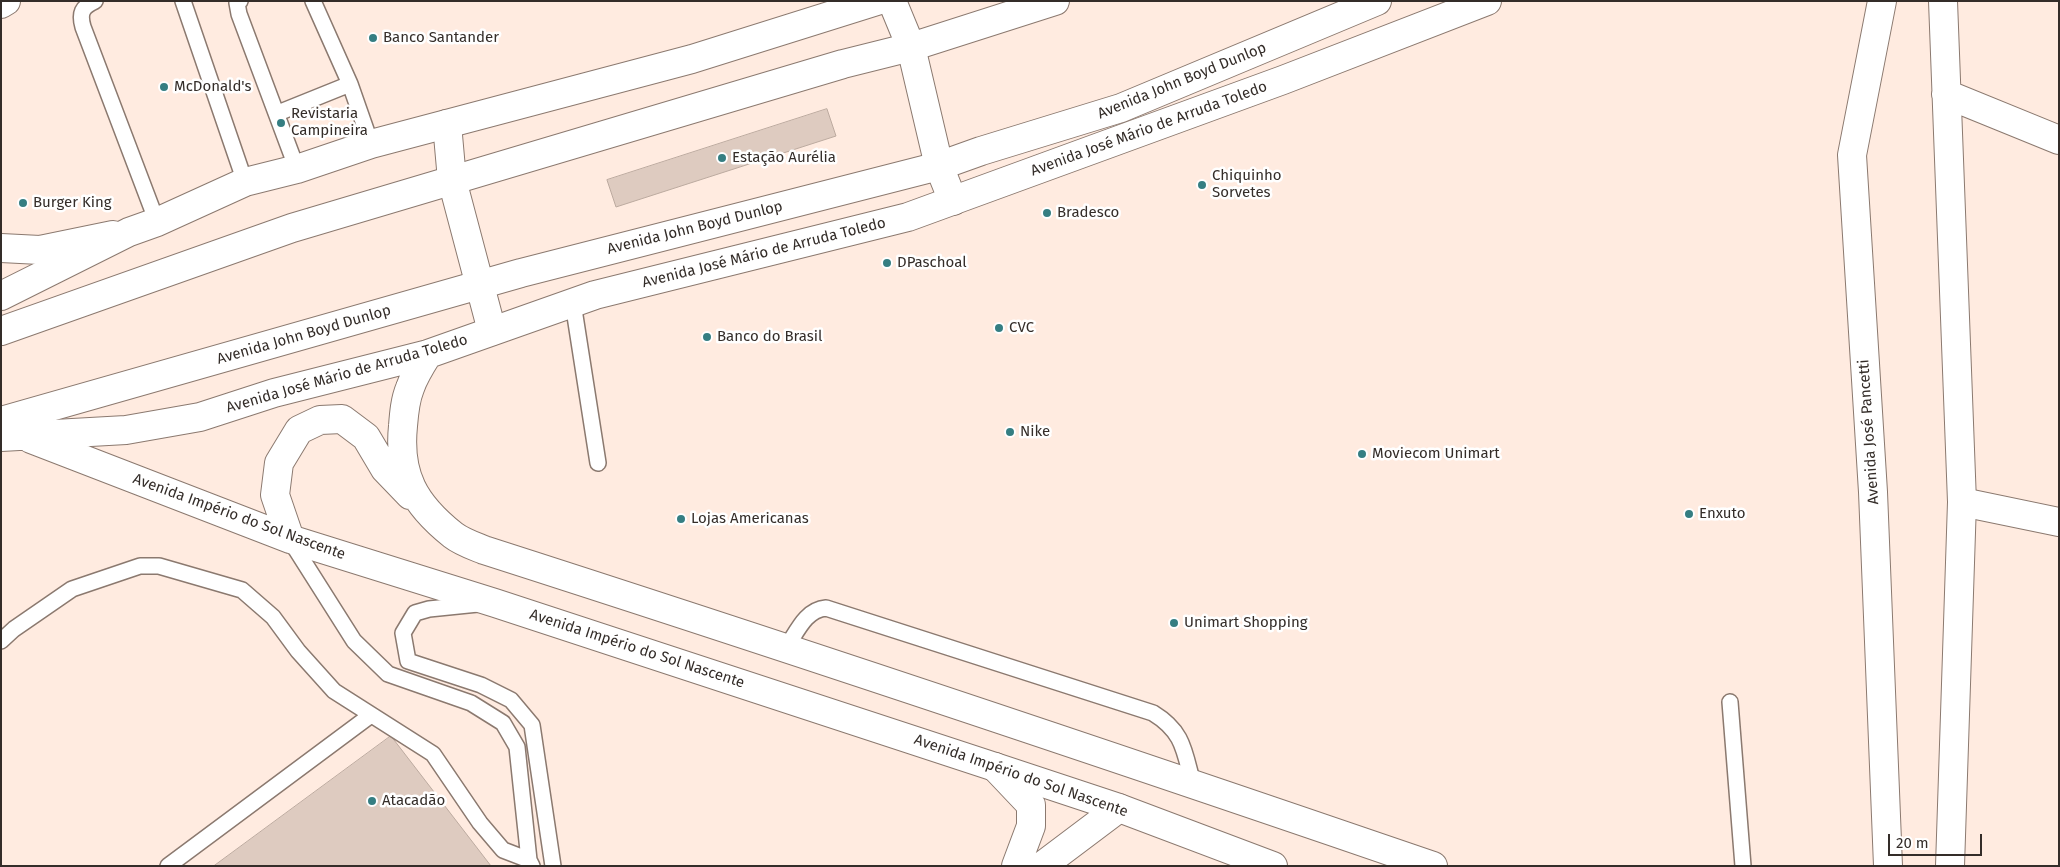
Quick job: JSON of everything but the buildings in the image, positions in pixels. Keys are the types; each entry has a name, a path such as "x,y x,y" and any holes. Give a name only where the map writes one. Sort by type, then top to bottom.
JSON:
{"main road":[{"path":"1,4 6,1"},
{"path":"1,296 129,232 157,222 245,182 297,170 371,144 692,59 876,1"},
{"path":"892,1 911,47 939,166 954,201"},
{"path":"1,332 292,228 843,64 911,47 1055,1"},
{"name":"Avenida John Boyd Dunlop","path":"8,431 480,284 939,166 981,150 1121,108 1377,1"},
{"name":"Avenida José Mário de Arruda Toledo","path":"8,431 126,430 200,418 274,393 428,354 595,295 908,217 1292,77 1488,1"},
{"name":"Avenida José Pancetti","path":"1882,1 1852,155 1873,492 1888,866"},
{"path":"1943,1 1962,502 1950,866"},
{"path":"1946,94 2059,140"},
{"path":"447,124 452,180 492,331"},
{"path":"1,248 40,250 129,232"},
{"path":"425,510 409,482 402,461 402,436 405,405 409,389 416,372 428,354"},
{"path":"290,538 275,495 279,464 299,430 320,420 342,419 366,437 385,469 425,510 454,536 484,550 786,648 1434,866"},
{"name":"Avenida Império do Sol Nascente","path":"8,431 290,538 495,603 1119,808 1273,866"},
{"path":"1962,502 2059,522"},
{"path":"995,767 1031,806 1032,826 1016,866"},
{"path":"1042,866 1119,808"}],"lane":[{"path":"95,1 84,7 81,12 83,27 157,222"},
{"path":"182,1 245,182"},
{"path":"240,1 237,3 239,14 278,114 297,170"},
{"path":"314,1 350,84 371,144"},
{"path":"278,114 350,84"},
{"path":"573,302 598,463"},
{"path":"290,538 354,642 388,674 471,703 503,723 517,747 531,863"},
{"path":"1,641 14,629 72,588 140,566 160,566 242,590 273,617 298,650 334,691 433,754 480,823 503,850 531,863"},
{"path":"495,603 429,609 415,613 403,634 408,661 481,685 511,700 532,726 553,866"},
{"path":"786,648 809,614 815,610 826,608 1153,713 1166,721 1180,737 1193,784"},
{"path":"1730,702 1743,866"},
{"path":"168,866 371,715"}],"place":[{"name":"Banco Santander","path":"373,38"},
{"name":"McDonald's","path":"164,87"},
{"name":"Revistaria Campineira","path":"281,123"},
{"name":"Estação Aurélia","path":"722,158"},
{"name":"Chiquinho Sorvetes","path":"1202,185"},
{"name":"Burger King","path":"23,203"},
{"name":"Bradesco","path":"1047,213"},
{"name":"DPaschoal","path":"887,263"},
{"name":"CVC","path":"999,328"},
{"name":"Banco do Brasil","path":"707,337"},
{"name":"Nike","path":"1010,432"},
{"name":"Moviecom Unimart","path":"1362,454"},
{"name":"Enxuto","path":"1689,514"},
{"name":"Lojas Americanas","path":"681,519"},
{"name":"Unimart Shopping","path":"1174,623"},
{"name":"Atacadão","path":"372,801"}]}
